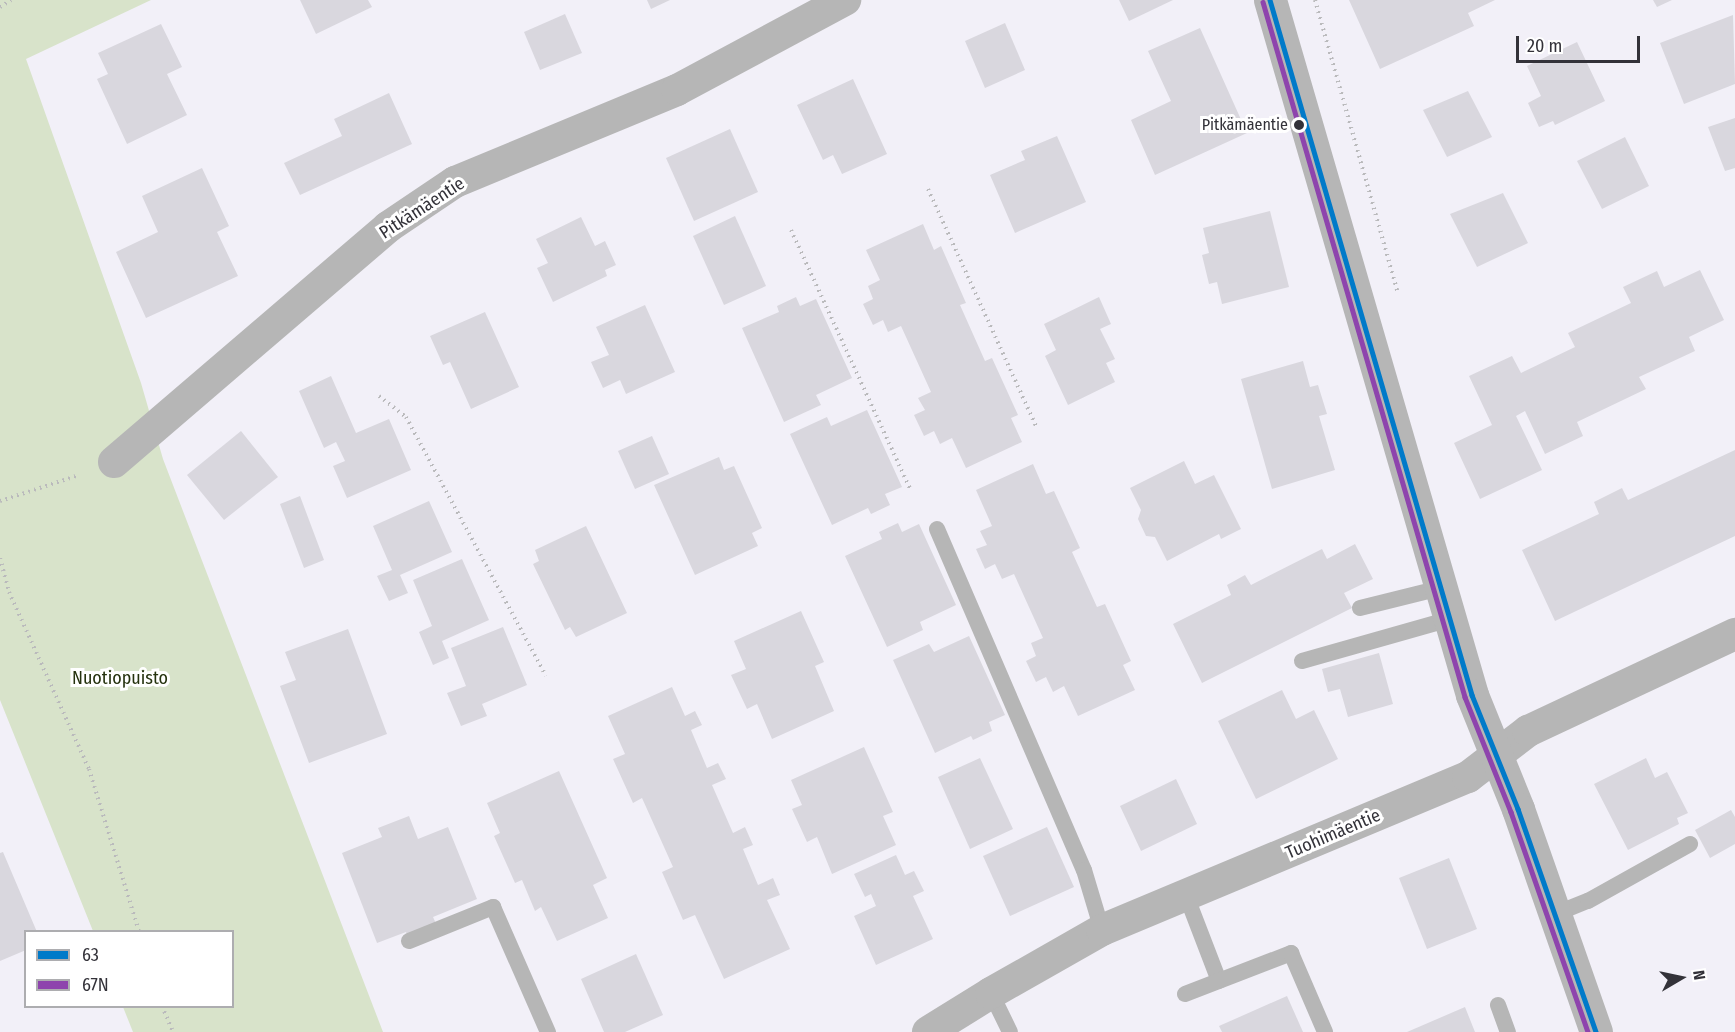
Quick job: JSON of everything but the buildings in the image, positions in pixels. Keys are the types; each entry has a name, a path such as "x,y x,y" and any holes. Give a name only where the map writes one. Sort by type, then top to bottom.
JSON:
{"street":[{"name":"Pitkämäentie","path":"114,462 388,227 455,182 676,90 845,0"},
{"path":"1270,0 1472,695 1496,753 1596,1032"},
{"name":"Tuohimäentie","path":"928,1032 1102,930 1458,782 1528,731 1735,634"}],"lane":[{"path":"936,529 1084,870 1102,930"},
{"path":"1360,608 1441,588"},
{"path":"1302,661 1450,619"},
{"path":"1555,914 1588,901 1690,844"},
{"path":"1186,895 1219,981"},
{"path":"409,941 493,907 548,1032"},
{"path":"1185,994 1291,952 1325,1032"},
{"path":"991,993 1010,1032"},
{"path":"1498,1005 1508,1032"}],"path":[{"path":"0,7 11,0"},
{"path":"1315,0 1400,300"},
{"path":"928,189 1036,426"},
{"path":"791,230 910,489"},
{"path":"379,396 406,417 546,676"},
{"path":"0,501 114,462"},
{"path":"0,558 9,592 89,769 138,930"},
{"path":"163,1008 173,1032"}],"green space":[{"name":"Nuotiopuisto","path":"0,0 151,0 26,59 141,383 163,459 383,1032 133,1032 123,1008 234,1008 234,930 93,930 0,700"}],"transit line":[{"name":"63","path":"1270,0 1472,695 1518,809 1596,1032"},
{"name":"67N","path":"1263,2 1465,697 1511,812 1588,1032"}],"place":[{"name":"Pitkämäentie","path":"1299,125"}]}
